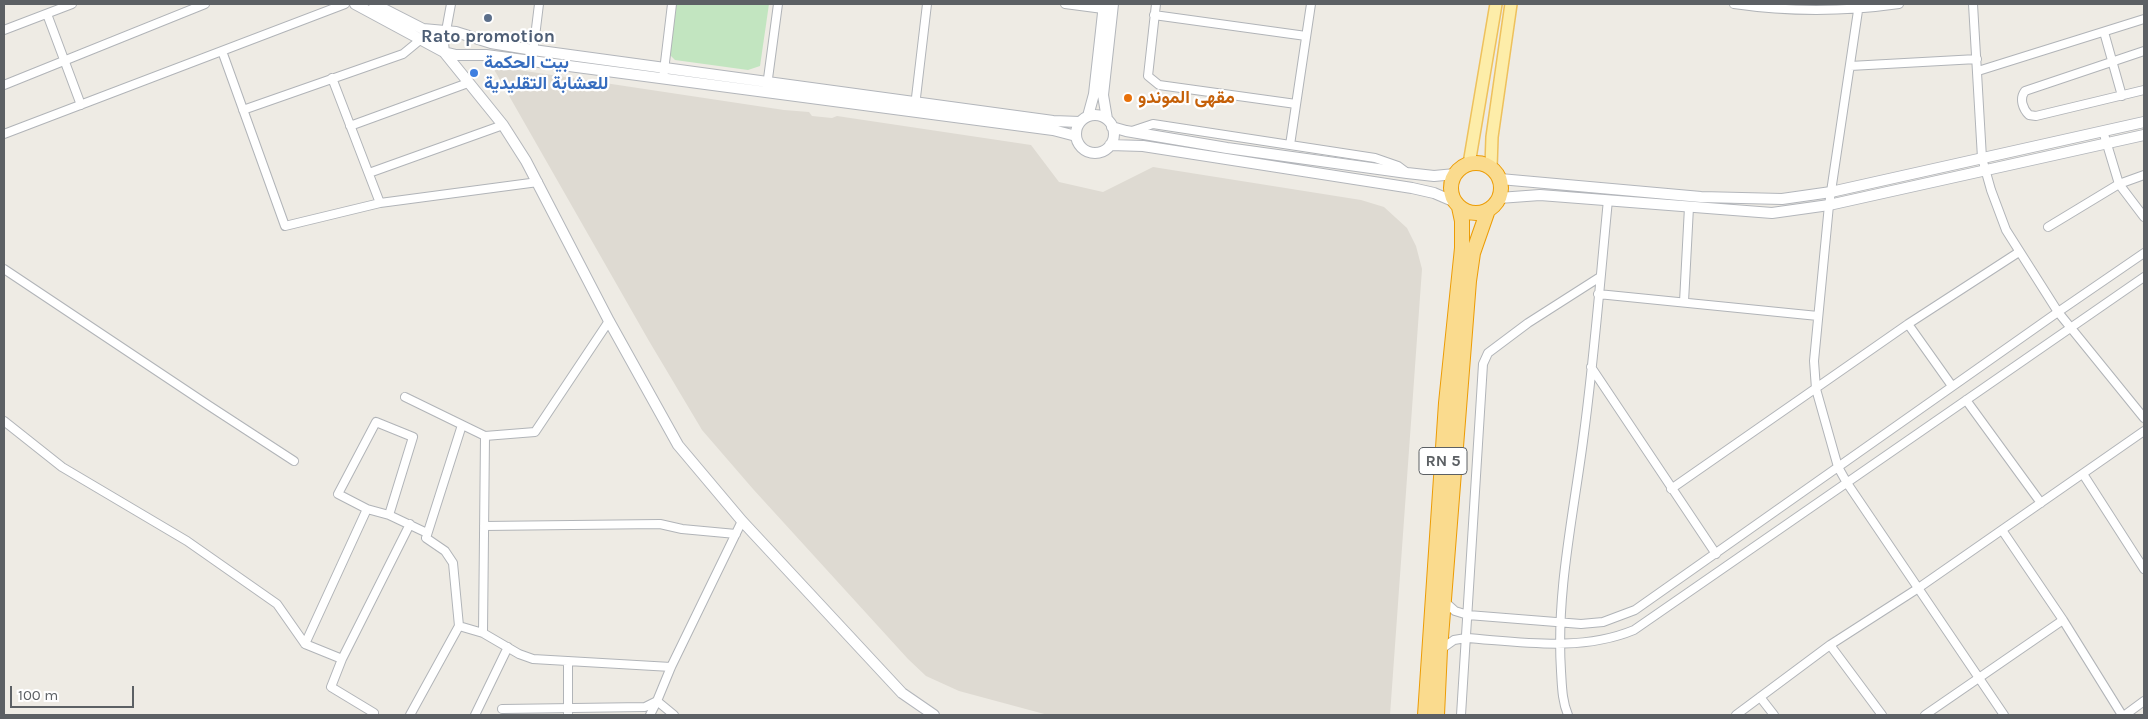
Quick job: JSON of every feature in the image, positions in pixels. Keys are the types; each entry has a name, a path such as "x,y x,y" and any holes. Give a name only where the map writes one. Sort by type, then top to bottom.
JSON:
{"highway":[{"path":"1469,164 1485,164 1496,174 1501,192 1499,198 1488,210 1473,213 1457,205 1451,188 1455,174 1460,168 1469,164"},
{"name":"RN 5","path":"1425,715 1446,404 1462,248 1462,221 1457,205"},
{"name":"RN 5","path":"1437,715 1440,650 1469,281 1473,252 1488,210"}],"main road":[{"path":"1469,164 1496,4"},
{"path":"1496,174 1492,137 1511,4"}],"street":[{"path":"4,30 72,4"},
{"path":"4,85 205,4"},
{"path":"4,134 345,4"},
{"path":"355,4 410,29 465,34 533,56 663,80 766,93 1053,121 1084,119 1098,115 1110,123 1131,132 1227,148 1407,173 1434,176 1455,174"},
{"path":"374,4 410,29 420,40 444,52 533,56 664,68 767,81 915,108 1053,130 1076,136"},
{"path":"443,4 450,7 442,43 444,52 503,125 538,182 609,321 678,445 742,521 902,694 934,715"},
{"path":"533,56 539,4"},
{"path":"663,80 672,4"},
{"path":"766,93 778,4"},
{"path":"915,108 927,4"},
{"path":"1065,4 1104,6 1094,94 1076,136 1080,146 1089,152 1099,152 1110,145 1114,136 1103,90 1114,4"},
{"path":"1156,4 1148,76 1152,80 1159,85 1296,104"},
{"path":"1290,145 1310,4"},
{"path":"1734,4 1809,10 1899,4"},
{"path":"1974,4 1982,158 2006,230 2058,312 2144,418"},
{"path":"1858,7 1829,205 1814,361 1816,389 1838,467 1847,483 2004,715"},
{"path":"47,14 82,105"},
{"path":"1154,15 1306,36"},
{"path":"1978,71 2144,19"},
{"path":"2104,32 2122,96"},
{"path":"460,54 465,46 465,34"},
{"path":"243,110 403,54 420,40"},
{"path":"222,51 285,226 380,203 538,182"},
{"path":"2144,51 2025,92 2022,95 2023,108 2029,115 2036,116 2144,90"},
{"path":"1850,66 1978,59"},
{"path":"332,78 380,203"},
{"path":"350,126 468,83"},
{"path":"1496,174 1701,198 1782,199 1831,192 2144,122"},
{"path":"1131,132 1154,124 1374,158 1398,166 1407,173"},
{"path":"369,173 503,125"},
{"path":"2103,131 2119,184 2144,217"},
{"path":"1499,198 1540,195 1772,212 1829,205 2144,135"},
{"path":"1110,145 1142,146 1412,188 1434,193 1457,205"},
{"path":"2048,226 2119,184 2144,175"},
{"path":"1568,715 1563,703 1559,644 1560,623 1567,548 1583,440 1608,200"},
{"path":"1684,302 1689,207"},
{"path":"1672,489 1908,324 2019,252"},
{"path":"1444,600 1455,611 1468,615 1560,623 1592,624 1635,610 2144,253"},
{"path":"4,269 294,461"},
{"path":"1462,715 1483,364 1488,353 1528,323 1600,277"},
{"path":"1440,650 1454,640 1466,638 1582,644 1609,639 1646,623 2144,277"},
{"path":"1598,294 1818,316"},
{"path":"404,397 485,436 535,432 609,321"},
{"path":"1908,324 1952,386"},
{"path":"1591,366 1716,554"},
{"path":"1966,400 2041,503"},
{"path":"4,421 62,467 186,542 277,604 305,644 342,659"},
{"path":"389,515 413,437 376,422 338,494 367,509 389,515 427,533"},
{"path":"410,715 459,626 453,563 445,551 426,538 462,425"},
{"path":"1736,715 1830,645 1917,589 2144,431"},
{"path":"483,633 485,436"},
{"path":"2083,474 2144,569"},
{"path":"305,644 367,509"},
{"path":"650,715 658,701 671,667 742,521"},
{"path":"372,715 374,713 332,687 342,659 410,524"},
{"path":"484,526 660,524 682,529 736,534"},
{"path":"2002,530 2124,715 2144,701"},
{"path":"1925,715 2063,620"},
{"path":"459,626 483,633 508,648 533,659 671,667"},
{"path":"1830,645 1882,715"},
{"path":"475,715 508,648"},
{"path":"568,661 568,712"},
{"path":"1760,697 1774,715"},
{"path":"502,709 568,712 645,707 658,701"},
{"path":"658,701 674,715"}],"shaded area":[{"path":"492,66 784,110 809,112 812,116 832,118 837,116 1031,145 1059,182 1103,192 1153,167 1361,200 1384,207 1407,228 1416,246 1422,269 1390,715 1048,715 959,691 926,676 908,659 753,489 702,430"}],"green space":[{"path":"675,4 769,4 760,66 748,70 675,60 668,53"}],"place":[{"name":"Rato promotion","path":"488,18"},
{"name":"بيت الحكمة للعشابة التقليدية","path":"474,73"},
{"name":"مقهى الموندو","path":"1128,98"}]}
